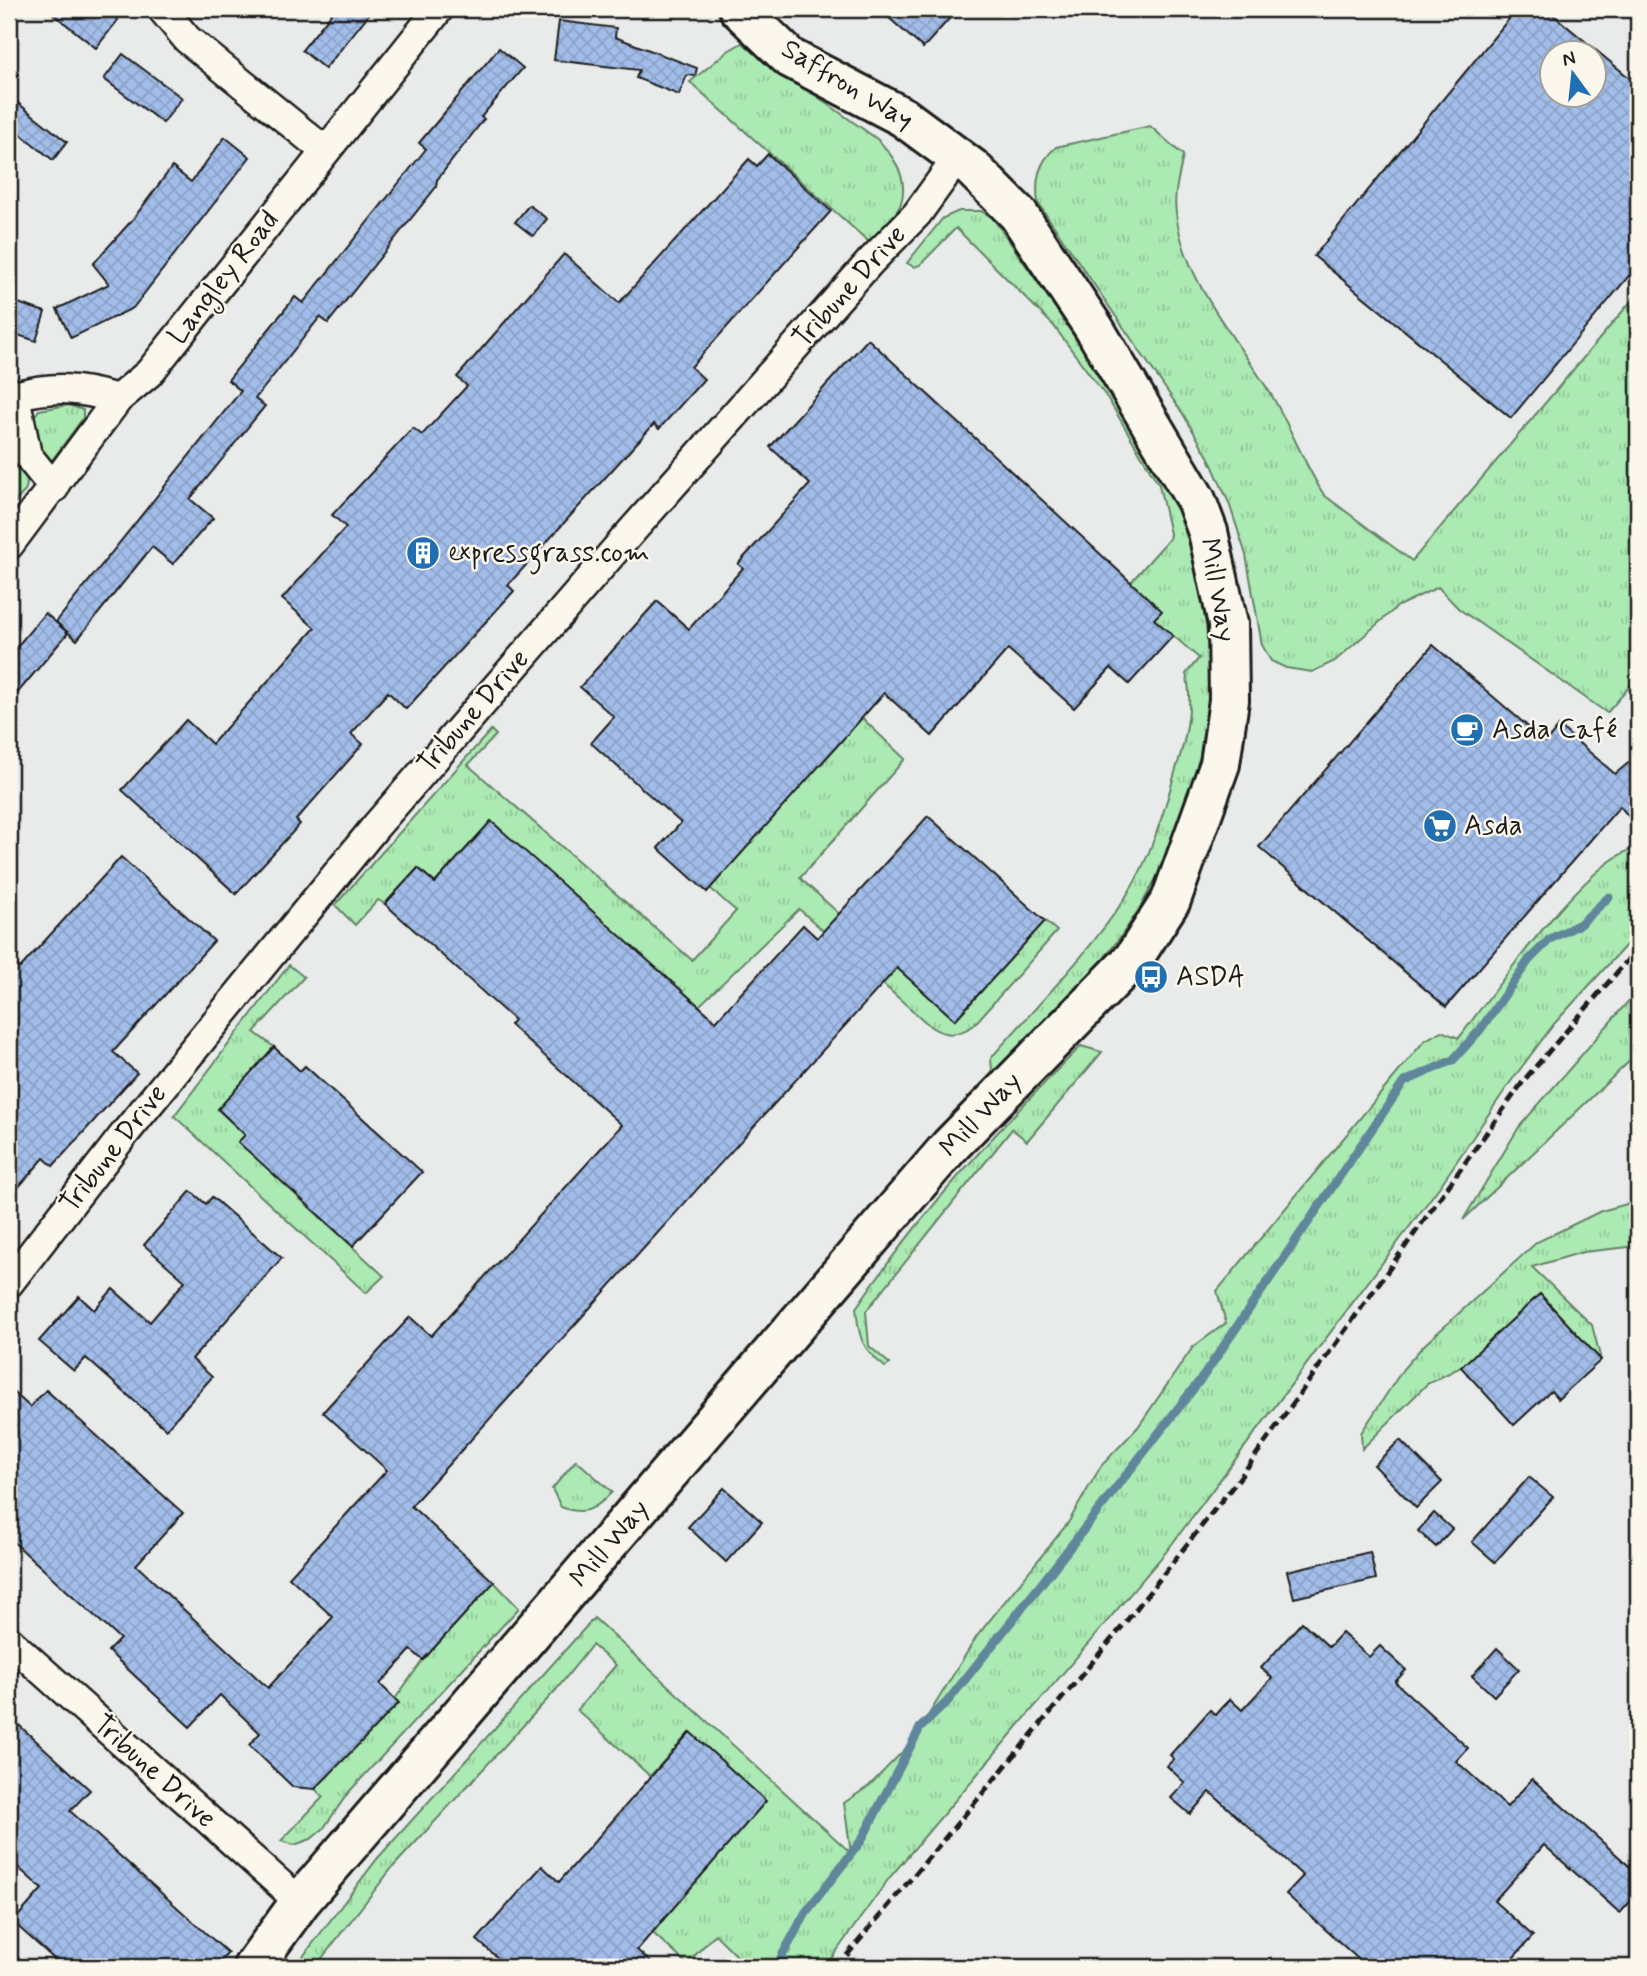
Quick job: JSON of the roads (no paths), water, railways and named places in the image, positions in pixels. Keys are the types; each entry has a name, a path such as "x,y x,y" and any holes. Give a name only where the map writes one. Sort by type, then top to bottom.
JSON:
{"street":[{"path":"162,9 187,39 324,150"},
{"name":"Langley Road","path":"9,545 118,399 149,373 439,9"},
{"name":"Saffron Way","path":"739,9 790,58 903,117 958,157"},
{"name":"Tribune Drive","path":"9,1283 126,1132 376,826 641,520 870,262 917,214 958,157"},
{"name":"Mill Way","path":"253,1967 300,1902 950,1146 1133,959 1171,900 1220,764 1229,700 1228,624 1208,532 1196,500 1094,328 1018,214 958,157"},
{"path":"54,488 27,456 12,394 46,387 84,390 118,399"},
{"name":"Tribune Drive","path":"9,1641 300,1902"}],"waterway":[{"path":"776,1967 806,1912 861,1841 920,1728 947,1702 1204,1375 1404,1082 1453,1060 1480,1030 1529,960 1550,939 1580,924 1609,897"}],"railway":[{"path":"837,1967 1121,1628 1241,1476 1525,1079 1638,948"}],"place":[{"name":"expressgrass.com","path":"423,553"},
{"name":"Asda Café","path":"1467,730"},
{"name":"Asda","path":"1440,826"},
{"name":"ASDA","path":"1151,977"}]}
